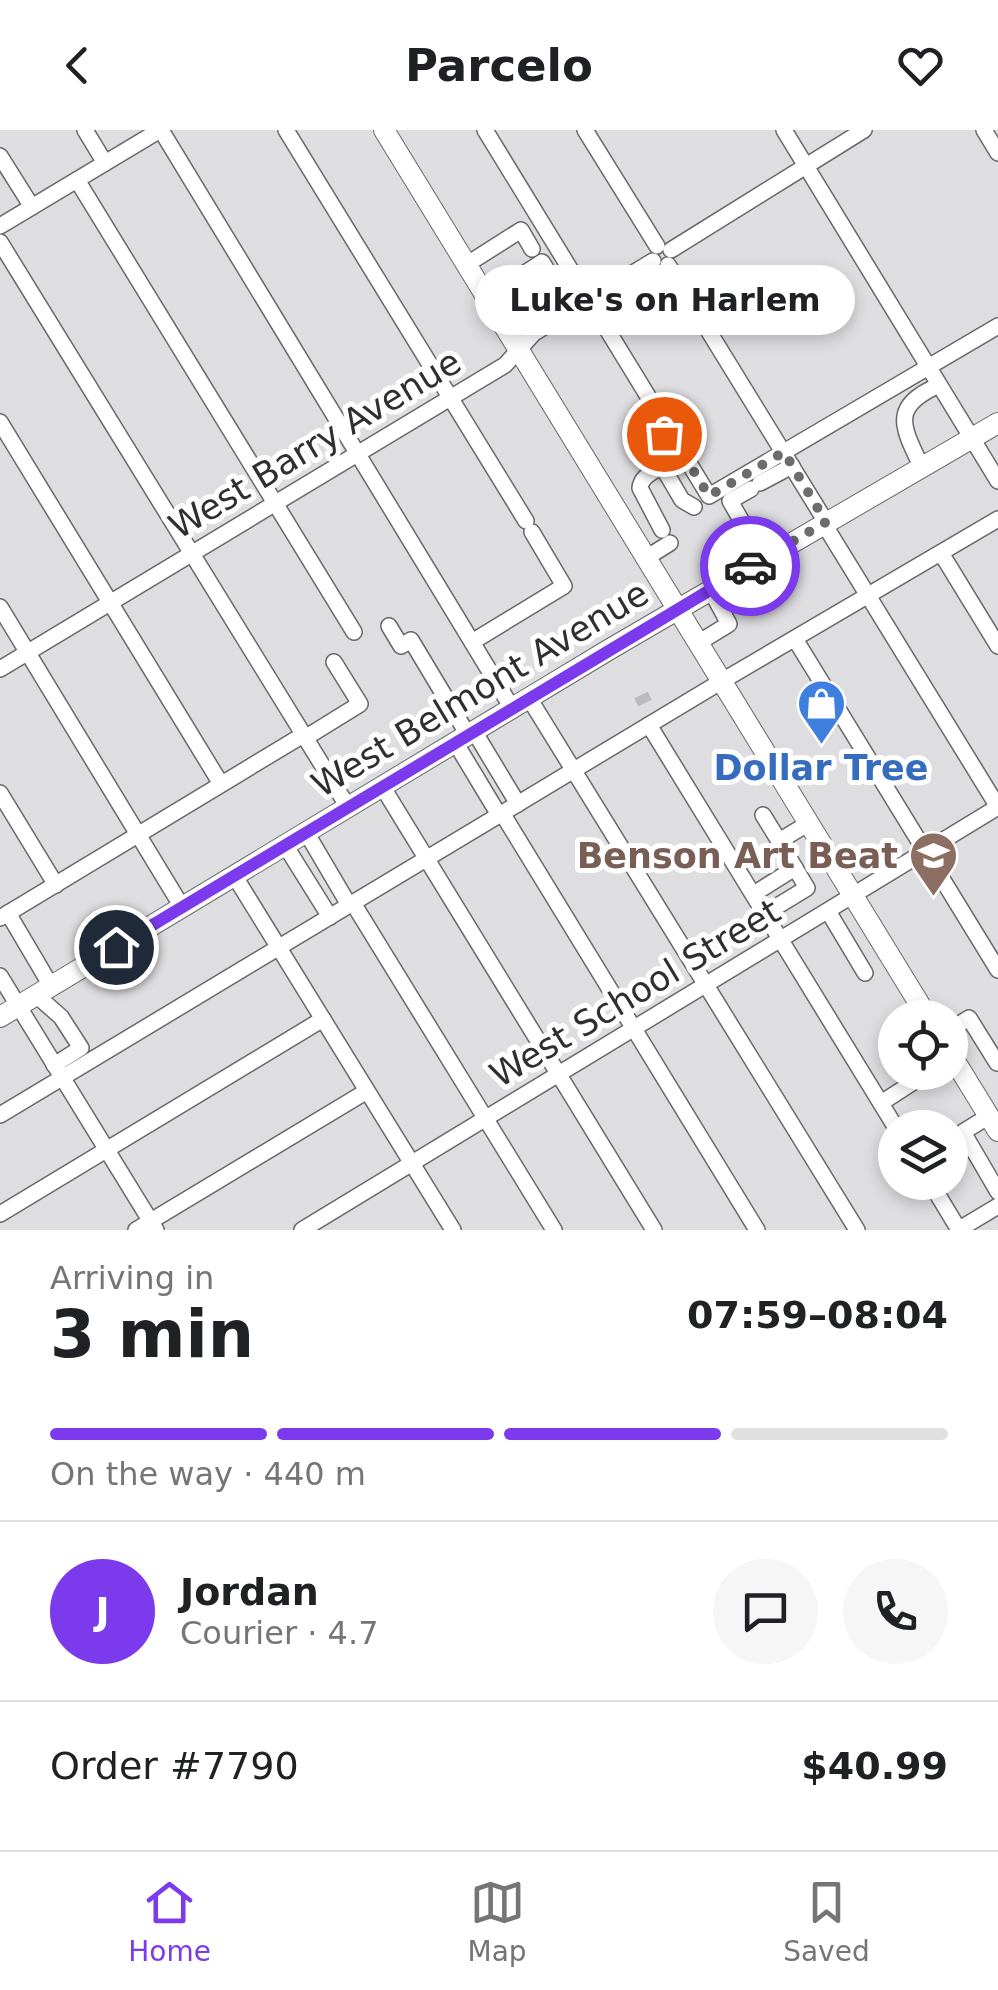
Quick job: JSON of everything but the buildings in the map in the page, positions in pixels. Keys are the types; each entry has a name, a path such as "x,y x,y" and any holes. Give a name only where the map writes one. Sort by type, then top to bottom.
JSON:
{"main road":[{"path":"384,130 917,1000"},
{"name":"West Belmont Avenue","path":"26,1001 710,589 998,423"},
{"path":"968,1084 993,1123"}],"street":[{"path":"85,130 105,163"},
{"path":"0,226 160,130 472,642 574,770 857,1230"},
{"path":"286,130 564,586 472,642"},
{"path":"485,130 709,496 788,459"},
{"path":"585,130 998,807"},
{"path":"784,130 998,481"},
{"name":"West Barry Avenue","path":"0,668 505,365 534,333 864,130"},
{"path":"984,130 998,152"},
{"path":"0,156 32,207"},
{"path":"77,180 354,632"},
{"path":"466,265 521,230 571,310"},
{"path":"0,242 348,807"},
{"path":"486,296 516,278 537,256"},
{"path":"763,558 730,500 929,367 998,326"},
{"path":"922,468 908,440 904,419 907,407 919,394 940,385"},
{"path":"0,422 222,784"},
{"path":"646,558 666,537 640,488 648,474 658,469 665,472 682,500 694,508"},
{"path":"616,509 638,494"},
{"path":"58,1071 279,948 650,725 695,689 722,682 998,519"},
{"path":"734,575 719,549 751,537"},
{"path":"941,553 998,646"},
{"path":"710,589 730,624"},
{"path":"0,607 182,907"},
{"path":"698,643 730,624 748,622"},
{"path":"389,626 401,646 411,640 465,736 500,814 757,1230"},
{"path":"794,639 998,970"},
{"path":"153,1226 58,1071 26,1001 4,916 360,704 334,662"},
{"path":"650,725 885,1110"},
{"path":"465,736 518,804"},
{"path":"382,786 654,1230"},
{"path":"0,793 56,884"},
{"name":"West School Street","path":"302,1230 998,807"},
{"path":"763,815 807,888 771,910"},
{"path":"779,841 808,823"},
{"path":"306,832 554,1230"},
{"path":"285,845 330,917"},
{"path":"760,890 795,868"},
{"path":"234,876 453,1230"},
{"path":"828,911 865,972"},
{"path":"0,976 26,1001 61,1016 81,1048 58,1071 0,1115"},
{"path":"0,1214 323,1019"},
{"path":"968,1019 997,1063"},
{"path":"881,1103 901,1090"},
{"path":"136,1230 153,1226 367,1091"},
{"path":"993,1123 963,1132 998,1192"},
{"path":"940,1200 958,1230 998,1206"}],"tunnel":[{"path":"641,695 645,703"}],"way so far":[{"path":"664,434 669,431 709,496 784,452 826,522 750,566"}],"place":[{"name":"Luke's on Harlem","path":"664,434"},
{"name":"Dollar Tree","path":"821,746"},
{"name":"Benson Art Beat","path":"933,898"}],"route":[{"path":"116,947 750,566"}]}
